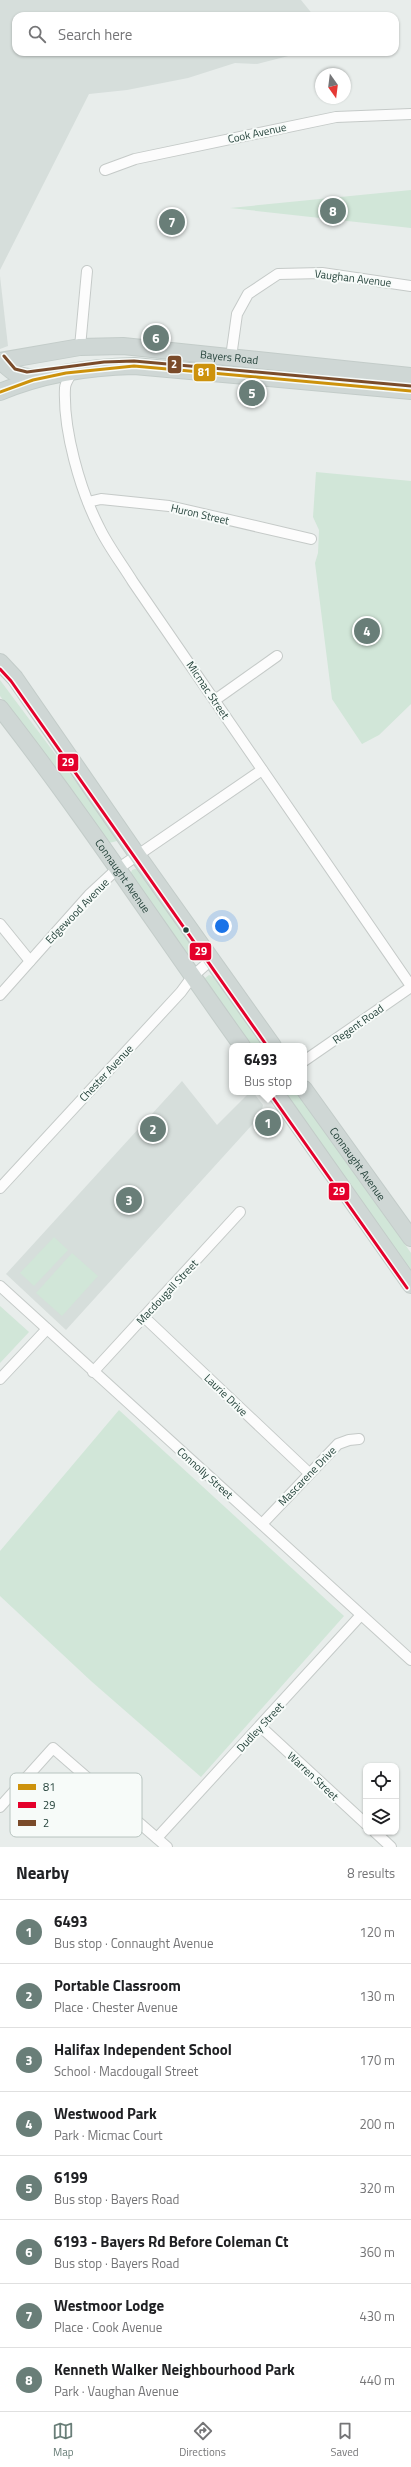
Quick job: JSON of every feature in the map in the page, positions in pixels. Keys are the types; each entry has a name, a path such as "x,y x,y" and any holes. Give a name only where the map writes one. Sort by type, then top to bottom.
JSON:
{"main road":[{"name":"Bayers Road","path":"1,361 80,347 123,346 411,376"},
{"path":"1,361 12,373 27,377 48,376"},
{"name":"Bayers Road","path":"0,392 48,376 112,366 171,368 411,391"},
{"path":"0,662 15,678 138,856 271,1043"},
{"name":"Connaught Avenue","path":"0,708 61,787 116,870 240,1043"},
{"name":"Connaught Avenue","path":"307,1093 411,1238"},
{"path":"277,1095 411,1285"}],"street":[{"name":"Cook Avenue","path":"105,170 135,159 336,117 411,114"},
{"path":"80,347 87,271"},
{"name":"Vaughan Avenue","path":"231,357 237,314 248,294 278,274 322,273 411,286"},
{"name":"Micmac Street","path":"73,372 65,386 73,452 88,502 99,528 262,770 411,987"},
{"name":"Huron Street","path":"88,502 101,499 169,506 311,539"},
{"path":"215,700 277,656"},
{"name":"Edgewood Avenue","path":"0,995 89,895 116,870 262,770"},
{"path":"0,924 30,961"},
{"name":"Chester Avenue","path":"0,1188 181,992 192,977 212,959"},
{"name":"Regent Road","path":"307,1059 411,987"},
{"name":"Macdougall Street","path":"93,1372 240,1212"},
{"name":"Connolly Street","path":"0,1286 361,1615 409,1653"},
{"name":"Laurie Drive","path":"144,1317 309,1473"},
{"path":"0,1379 47,1329"},
{"name":"Mascarene Drive","path":"262,1524 338,1444 348,1440 359,1439"},
{"name":"Dudley Street","path":"157,1838 261,1727 361,1615"},
{"name":"Warren Street","path":"261,1727 363,1821"},
{"path":"31,1773 53,1748 82,1773"},
{"path":"0,1807 10,1796"},
{"path":"142,1825 167,1847"},
{"path":"378,1835 391,1847"}],"shaded area":[{"path":"0,0 301,0 311,12 12,12 12,56 288,56 257,64 235,63 188,78 127,90 89,94 0,270"},
{"path":"0,276 8,346 0,349"},
{"path":"182,1081 217,1125 247,1095 255,1095 263,1105 261,1115 66,1330 6,1274"}],"green space":[{"path":"411,190 411,228 230,208"},
{"path":"316,472 411,481 411,704 379,735 362,744 332,699 315,563 318,553 319,530 313,517"},
{"path":"0,680 117,837 117,841 109,843 0,696"},
{"path":"132,870 139,870 198,952 193,960 188,959 130,875"},
{"path":"209,975 214,977 261,1043 246,1043 205,984 205,978"},
{"path":"289,1095 299,1095 411,1253 411,1274 286,1097"},
{"path":"54,1237 68,1250 34,1286 20,1273"},
{"path":"72,1253 98,1276 62,1316 36,1293"},
{"path":"0,1306 29,1332 0,1363"},
{"path":"119,1410 344,1616 201,1777 91,1681 0,1596 0,1551"}],"transit line":[{"name":"2","path":"4,356 15,369 27,372 104,362 134,361 411,386"},
{"name":"81","path":"0,392 33,380 66,373 134,366 411,391"},
{"name":"29","path":"0,669 11,681 265,1043"},
{"name":"29","path":"271,1095 407,1288"}],"place":[{"name":"Kenneth Walker Neighbourhood Park","path":"333,211"},
{"name":"Westmoor Lodge","path":"172,222"},
{"name":"6193 - Bayers Rd Before Coleman Ct","path":"156,338"},
{"name":"6199","path":"252,393"},
{"name":"Westwood Park","path":"367,631"},
{"name":"6493","path":"268,1123"},
{"name":"Portable Classroom","path":"153,1129"},
{"name":"Halifax Independent School","path":"129,1200"}]}
